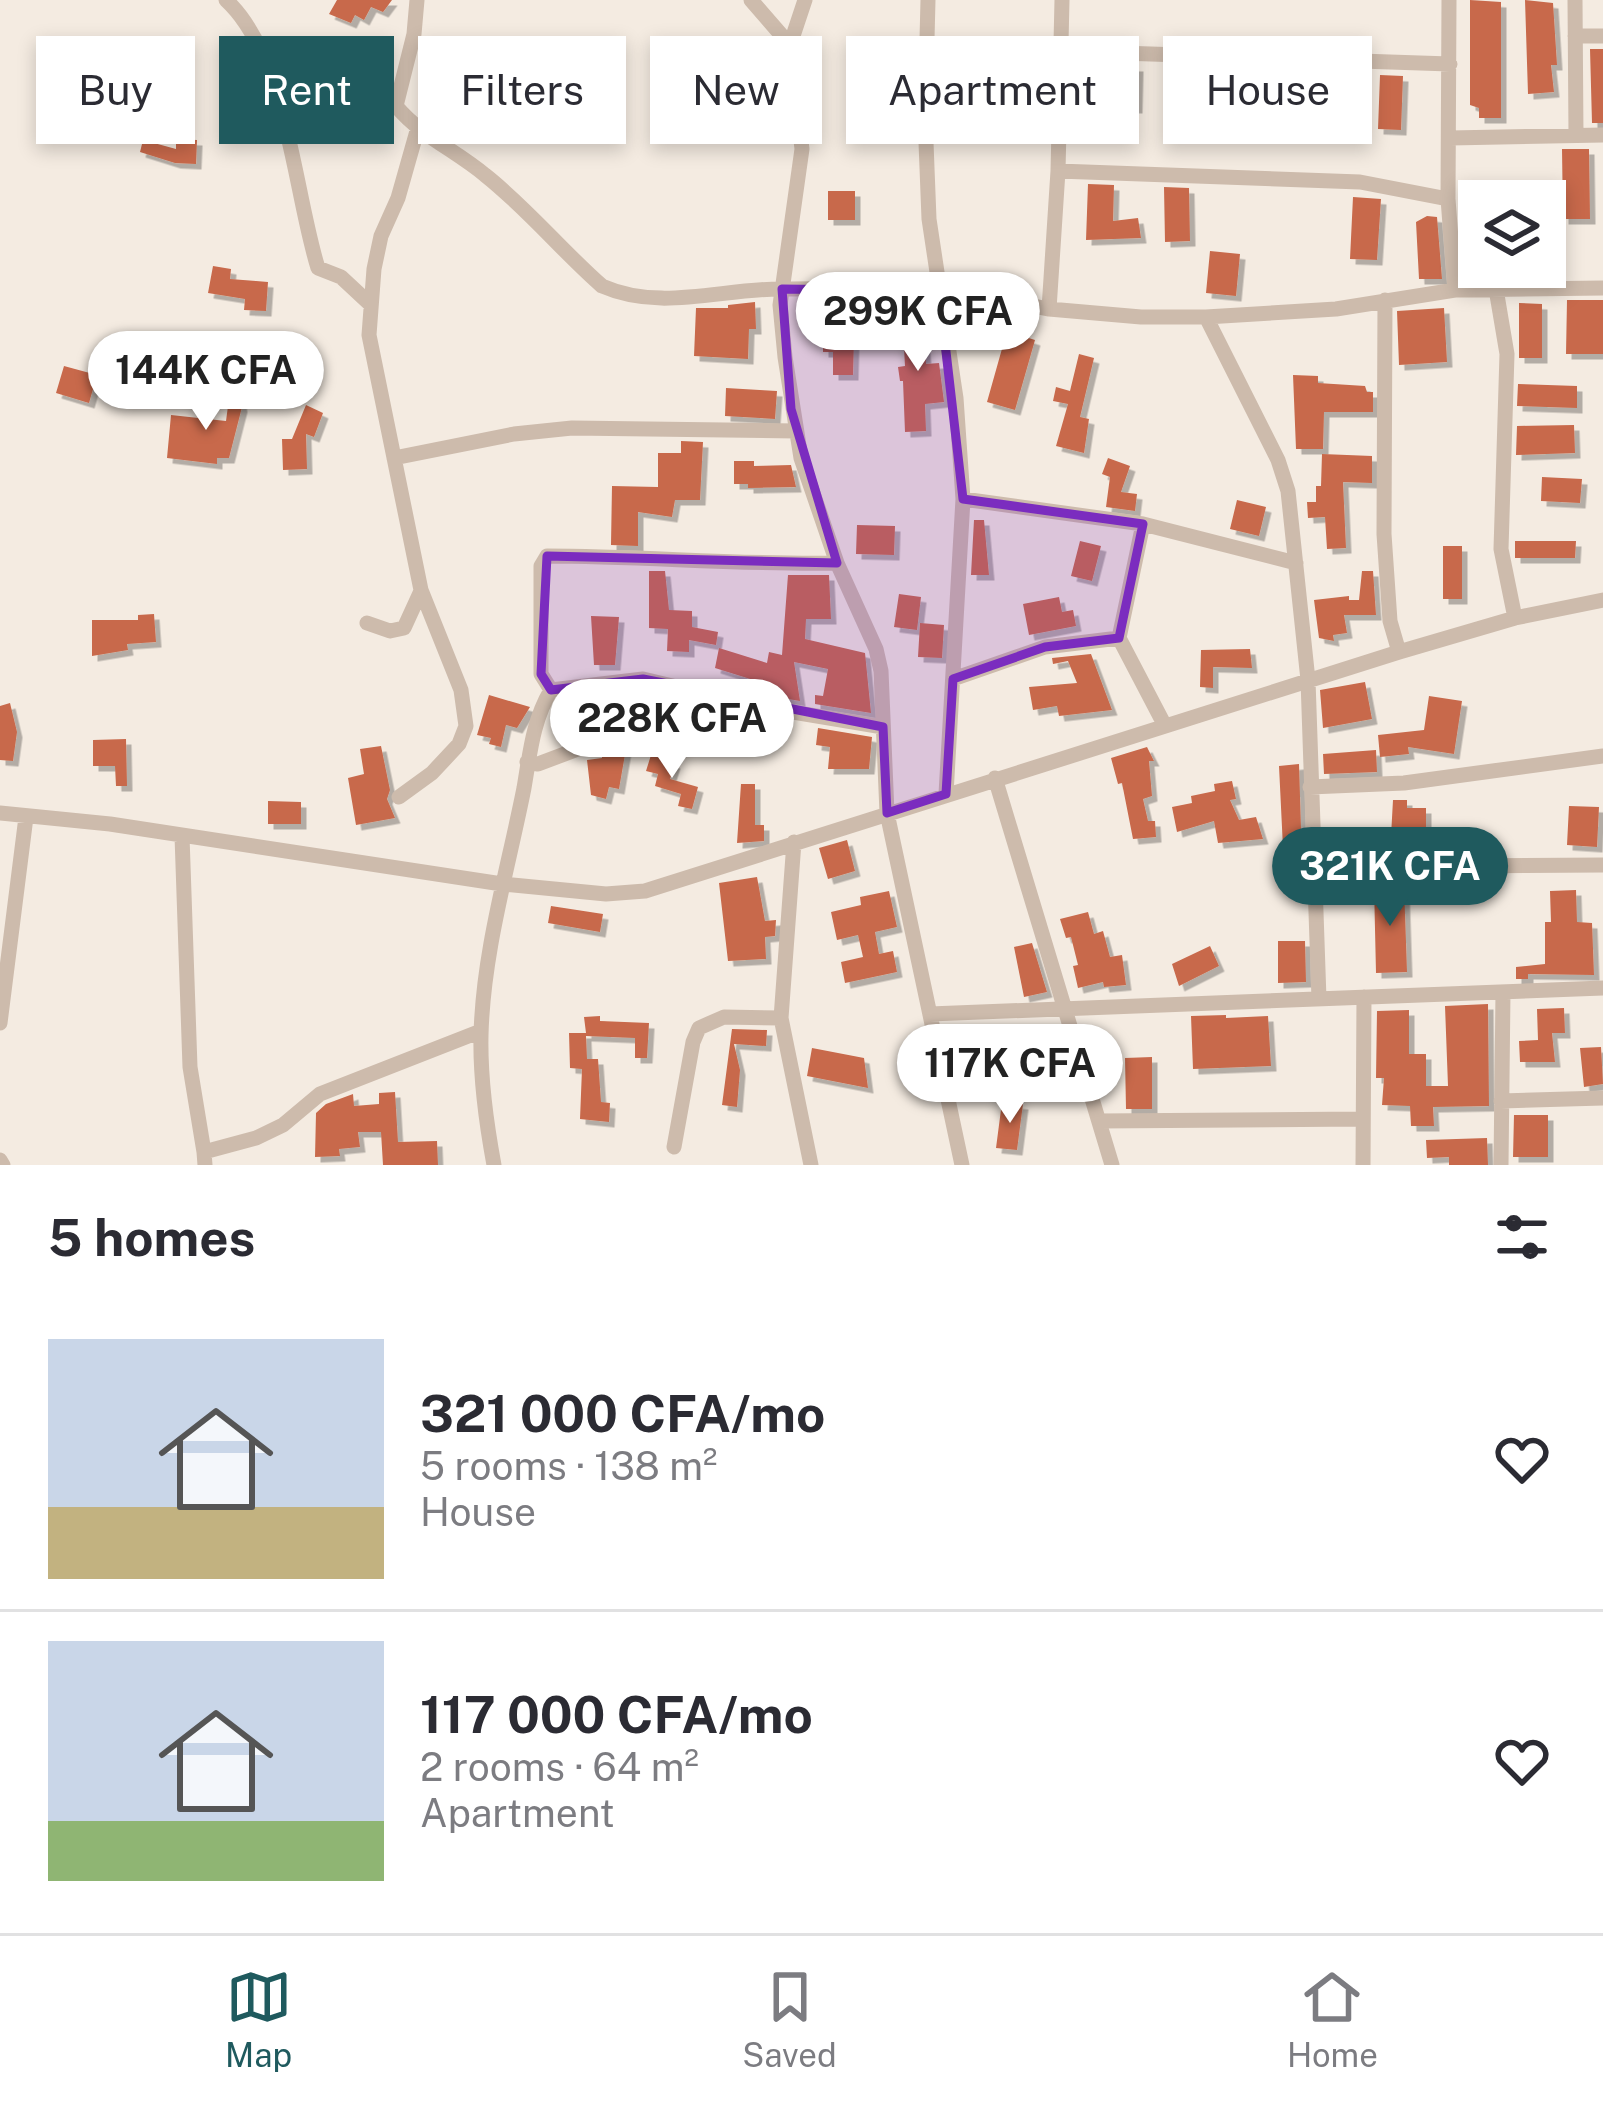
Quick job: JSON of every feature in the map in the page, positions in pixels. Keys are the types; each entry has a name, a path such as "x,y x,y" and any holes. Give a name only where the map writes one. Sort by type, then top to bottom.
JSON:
{"street":[{"path":"226,0 241,15 284,116 319,268 341,277 370,304"},
{"path":"417,0 414,34 396,106 417,131 441,142 490,179 591,276 621,295 714,297 748,289 938,291 1049,309 1206,317 1297,313 1455,290 1603,288"},
{"path":"751,0 782,36"},
{"path":"793,36 805,0"},
{"path":"928,0 926,158 964,499 946,794"},
{"path":"1061,36 1062,0"},
{"path":"1449,0 1448,199 1455,290"},
{"path":"1575,0 1576,135"},
{"path":"1575,36 1603,36"},
{"path":"1139,54 1450,64"},
{"path":"399,797 432,773 459,744 466,726 461,690 421,590 369,335 381,236 398,198 417,131"},
{"path":"1450,138 1603,135"},
{"path":"801,144 782,289 796,431 837,563 876,649 886,812 962,1165"},
{"path":"1049,309 1058,144"},
{"path":"1058,171 1360,182 1448,199"},
{"path":"1496,289 1507,354 1501,549 1515,618"},
{"path":"1385,300 1384,534 1390,621 1400,652"},
{"path":"1206,317 1278,460 1288,491 1308,680 1319,999"},
{"path":"394,458 448,445 572,428 796,431"},
{"path":"964,499 1144,524 1296,563"},
{"path":"1144,524 1119,638 1164,724"},
{"path":"551,690 541,674 541,566 547,556 837,563"},
{"path":"367,623 390,631 404,628 421,590"},
{"path":"0,813 502,884 605,894 645,890 1400,652 1515,618 1603,600"},
{"path":"953,679 1045,647 1119,638"},
{"path":"551,690 643,679 756,706 883,727"},
{"path":"494,1165 483,1103 481,1031 502,884 527,762 542,705 551,690"},
{"path":"527,762 538,764 623,732"},
{"path":"1310,788 1404,783 1603,756"},
{"path":"995,778 1112,1165"},
{"path":"0,1023 26,817"},
{"path":"182,836 190,1067 205,1159 283,1125 320,1094 481,1031"},
{"path":"794,842 782,1018 811,1165"},
{"path":"1313,867 1603,865"},
{"path":"930,1014 1603,988"},
{"path":"1501,1165 1503,992"},
{"path":"1363,1165 1364,997"},
{"path":"674,1147 699,1028 724,1017 782,1018"},
{"path":"1502,1101 1603,1098"},
{"path":"1099,1120 1363,1120"}],"highlighted area":[{"path":"782,289 939,291 963,499 1143,524 1119,638 1045,647 953,679 946,794 887,813 883,727 643,679 551,690 541,674 547,556 837,563 791,409"}],"building":[{"path":"337,0 392,0 383,12 371,7 364,20 355,15 351,23 329,14"},
{"path":"1470,0 1501,2 1501,118 1479,118 1479,108 1470,105"},
{"path":"1525,0 1553,3 1554,92 1528,94"},
{"path":"1590,49 1603,49 1603,123 1592,123"},
{"path":"1380,75 1403,76 1401,130 1378,129"},
{"path":"197,140 196,164 140,152 142,144 176,149 176,144"},
{"path":"1562,149 1589,149 1590,219 1566,219"},
{"path":"1088,184 1114,185 1113,221 1138,218 1141,238 1086,240"},
{"path":"1164,187 1189,188 1190,241 1165,242"},
{"path":"828,191 855,191 855,220 828,220"},
{"path":"1353,197 1381,199 1377,260 1350,259"},
{"path":"1437,217 1442,279 1419,279 1416,222"},
{"path":"1210,251 1240,254 1236,296 1206,293"},
{"path":"213,266 231,269 230,279 268,282 266,311 244,310 245,299 208,293"},
{"path":"1567,300 1603,300 1603,354 1566,354"},
{"path":"755,302 756,329 749,329 748,359 694,356 696,308"},
{"path":"1519,303 1542,304 1542,358 1519,358"},
{"path":"1444,308 1447,362 1399,365 1397,311"},
{"path":"923,311 926,364 939,363 944,402 925,404 926,431 905,432 898,367 905,366 902,312"},
{"path":"1007,331 1035,340 1015,410 987,402"},
{"path":"823,337 854,338 853,375 833,375 833,352 823,352"},
{"path":"1079,354 1094,358 1080,417 1089,419 1084,453 1056,446 1068,404 1053,401 1056,387 1070,391"},
{"path":"64,366 97,375 89,403 56,393"},
{"path":"1293,375 1318,376 1318,383 1365,386 1373,392 1373,412 1324,412 1323,449 1296,449"},
{"path":"223,381 238,382 242,407 229,458 217,458 217,464 167,458 171,415 226,421"},
{"path":"1518,384 1577,386 1577,408 1517,406"},
{"path":"726,388 777,391 775,419 725,416"},
{"path":"306,405 323,413 314,437 306,434 307,469 283,470 282,439 292,439"},
{"path":"1574,425 1575,453 1516,455 1517,426"},
{"path":"681,441 703,442 700,500 675,500 672,517 638,512 638,546 611,545 612,486 658,487 658,453 681,453"},
{"path":"1322,454 1372,456 1372,483 1343,482 1346,548 1327,549 1325,517 1308,518 1307,502 1316,502 1316,486 1321,486"},
{"path":"1108,458 1130,466 1121,492 1137,494 1135,511 1106,507 1110,477 1102,474"},
{"path":"734,461 791,465 796,487 734,484"},
{"path":"1542,477 1582,479 1580,503 1541,501"},
{"path":"1237,500 1266,507 1259,536 1230,529"},
{"path":"974,520 984,520 989,575 971,575"},
{"path":"857,525 895,526 894,555 856,554"},
{"path":"1080,541 1101,546 1092,581 1071,576"},
{"path":"1515,541 1576,541 1575,558 1515,558"},
{"path":"1443,546 1462,546 1462,599 1443,599"},
{"path":"649,571 665,571 669,610 692,611 692,627 718,632 716,645 689,640 689,652 667,651 668,629 649,628"},
{"path":"1362,571 1373,571 1376,615 1344,615 1347,633 1333,635 1334,641 1319,638 1314,600 1349,596 1349,600 1359,600"},
{"path":"788,575 829,575 831,619 806,619 805,639 865,653 871,713 815,704 815,695 823,696 828,669 794,662 800,701 759,694 760,682 715,668 719,648 767,663 769,652 782,655"},
{"path":"899,594 921,597 917,630 894,627"},
{"path":"1059,597 1062,612 1073,610 1076,626 1029,635 1023,604"},
{"path":"154,614 156,642 127,644 128,650 92,656 92,620 138,620 138,615"},
{"path":"591,616 619,617 615,665 594,665"},
{"path":"920,623 944,625 942,658 918,657"},
{"path":"1250,649 1252,668 1213,667 1213,688 1200,687 1201,650"},
{"path":"1091,654 1112,710 1059,716 1057,706 1033,710 1029,687 1077,683 1068,661 1053,664 1052,658"},
{"path":"1365,682 1372,719 1323,728 1320,690"},
{"path":"489,695 530,707 517,728 506,725 501,747 477,735"},
{"path":"1429,696 1462,701 1454,754 1408,747 1409,754 1380,757 1378,735 1424,730"},
{"path":"10,703 17,732 13,761 0,760 0,706"},
{"path":"818,728 872,737 869,769 828,769 830,747 816,745"},
{"path":"126,739 127,786 116,786 115,766 93,766 93,740"},
{"path":"627,743 619,789 609,787 606,799 591,795 587,760 602,758 602,753"},
{"path":"381,746 390,790 387,799 395,818 356,825 348,778 364,774 360,749"},
{"path":"1147,747 1154,761 1149,761 1152,796 1143,799 1148,821 1155,821 1156,837 1133,839 1122,783 1118,784 1111,758"},
{"path":"1376,750 1377,772 1324,774 1323,754"},
{"path":"651,755 675,763 670,779 698,787 692,809 678,806 681,794 655,786 658,774 646,771"},
{"path":"1299,764 1301,870 1290,867 1295,847 1283,848 1279,766"},
{"path":"1232,781 1236,799 1230,800 1239,820 1256,817 1263,839 1218,843 1214,821 1177,832 1172,807 1192,803 1191,796 1215,791 1214,784"},
{"path":"741,784 755,784 755,825 764,825 764,841 737,843"},
{"path":"1393,800 1407,800 1407,808 1426,808 1426,827 1409,827 1409,854 1390,854"},
{"path":"268,801 301,802 301,824 268,824"},
{"path":"1569,806 1599,807 1597,847 1567,845"},
{"path":"847,840 855,871 828,879 819,848"},
{"path":"757,877 765,921 776,920 775,936 765,937 766,959 728,961 719,883"},
{"path":"1404,884 1407,972 1376,973 1374,885"},
{"path":"1576,890 1577,922 1592,923 1594,975 1528,974 1528,979 1516,979 1516,967 1545,964 1550,891"},
{"path":"889,891 897,927 875,932 879,954 893,951 897,972 845,983 841,962 863,957 858,935 837,940 831,912 861,905 860,897"},
{"path":"551,906 603,914 600,932 548,923"},
{"path":"1088,912 1094,934 1103,931 1110,957 1122,955 1126,985 1104,987 1103,982 1078,988 1071,937 1066,938 1060,919"},
{"path":"1278,941 1305,941 1306,982 1278,983"},
{"path":"1032,943 1047,992 1024,997 1014,947"},
{"path":"1210,946 1219,966 1179,986 1172,964"},
{"path":"1488,1004 1489,1106 1433,1107 1434,1126 1411,1126 1410,1106 1382,1105 1384,1078 1376,1078 1377,1011 1409,1010 1409,1054 1426,1054 1426,1086 1448,1086 1445,1006"},
{"path":"1564,1008 1565,1033 1552,1033 1555,1062 1520,1062 1519,1041 1538,1040 1537,1009"},
{"path":"600,1016 600,1021 649,1023 647,1058 635,1058 635,1038 586,1036 587,1059 598,1059 601,1102 610,1103 609,1122 580,1119 582,1069 570,1068 569,1033 586,1033 584,1017"},
{"path":"1191,1016 1268,1016 1271,1066 1193,1069"},
{"path":"1013,1027 1019,1063 999,1067 993,1031"},
{"path":"732,1029 767,1030 766,1046 734,1044 740,1070 737,1107 722,1105"},
{"path":"1601,1047 1603,1084 1584,1087 1580,1048"},
{"path":"812,1048 864,1058 868,1088 807,1076"},
{"path":"1152,1057 1152,1109 1126,1109 1125,1058"},
{"path":"395,1092 398,1142 437,1141 438,1165 383,1165 381,1132 358,1132 360,1147 339,1149 340,1156 315,1157 316,1113 326,1104 353,1094 354,1106 379,1104 379,1093"},
{"path":"1002,1102 1023,1104 1017,1150 996,1148"},
{"path":"1514,1115 1548,1115 1548,1157 1513,1157"},
{"path":"1487,1138 1488,1165 1449,1165 1449,1157 1427,1158 1426,1140"}]}
